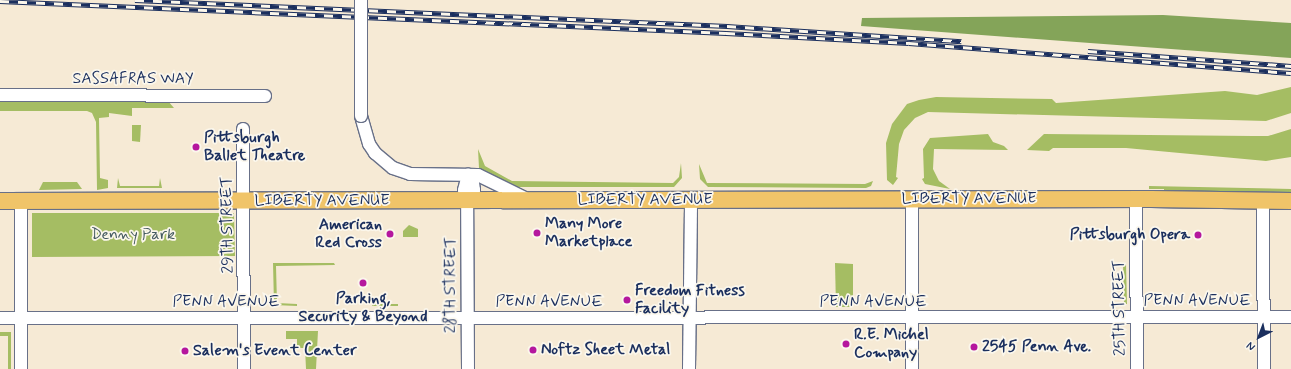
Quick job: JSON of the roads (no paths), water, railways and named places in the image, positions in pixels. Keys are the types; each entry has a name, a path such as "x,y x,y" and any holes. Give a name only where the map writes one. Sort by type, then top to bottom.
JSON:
{"main road":[{"name":"LIBERTY AVENUE","path":"0,201 467,202 529,200 1136,199 1291,201"}],"street":[{"path":"361,0 361,116 369,144 375,153 393,168 410,174 468,175 484,177 529,200"},
{"name":"SASSAFRAS WAY","path":"0,95 265,96"},
{"name":"29TH STREET","path":"243,129 245,318 244,369"},
{"name":"28TH STREET","path":"468,175 464,190 467,202 468,369"},
{"path":"912,199 912,369"},
{"name":"25TH STREET","path":"1136,199 1137,369"},
{"path":"689,369 691,200"},
{"path":"21,201 21,369"},
{"path":"1263,201 1264,369"},
{"name":"PENN AVENUE","path":"0,318 468,319 1291,317"}],"railway":[{"path":"135,0 727,26 962,41"},
{"path":"0,1 726,33 909,43 1291,73"},
{"path":"1088,51 1291,66"}],"place":[{"name":"Pittsburgh Ballet Theatre","path":"196,147"},
{"name":"Many More Marketplace","path":"537,233"},
{"name":"American Red Cross","path":"390,234"},
{"name":"Pittsburgh Opera","path":"1198,235"},
{"name":"Parking, Security & Beyond","path":"363,283"},
{"name":"Freedom Fitness Facility","path":"627,300"},
{"name":"R.E. Michel Company","path":"846,344"},
{"name":"2545 Penn Ave.","path":"974,347"},
{"name":"Noftz Sheet Metal","path":"533,350"},
{"name":"Salem's Event Center","path":"185,351"}],"park label":[{"name":"Denny Park","path":"133,235"}]}
